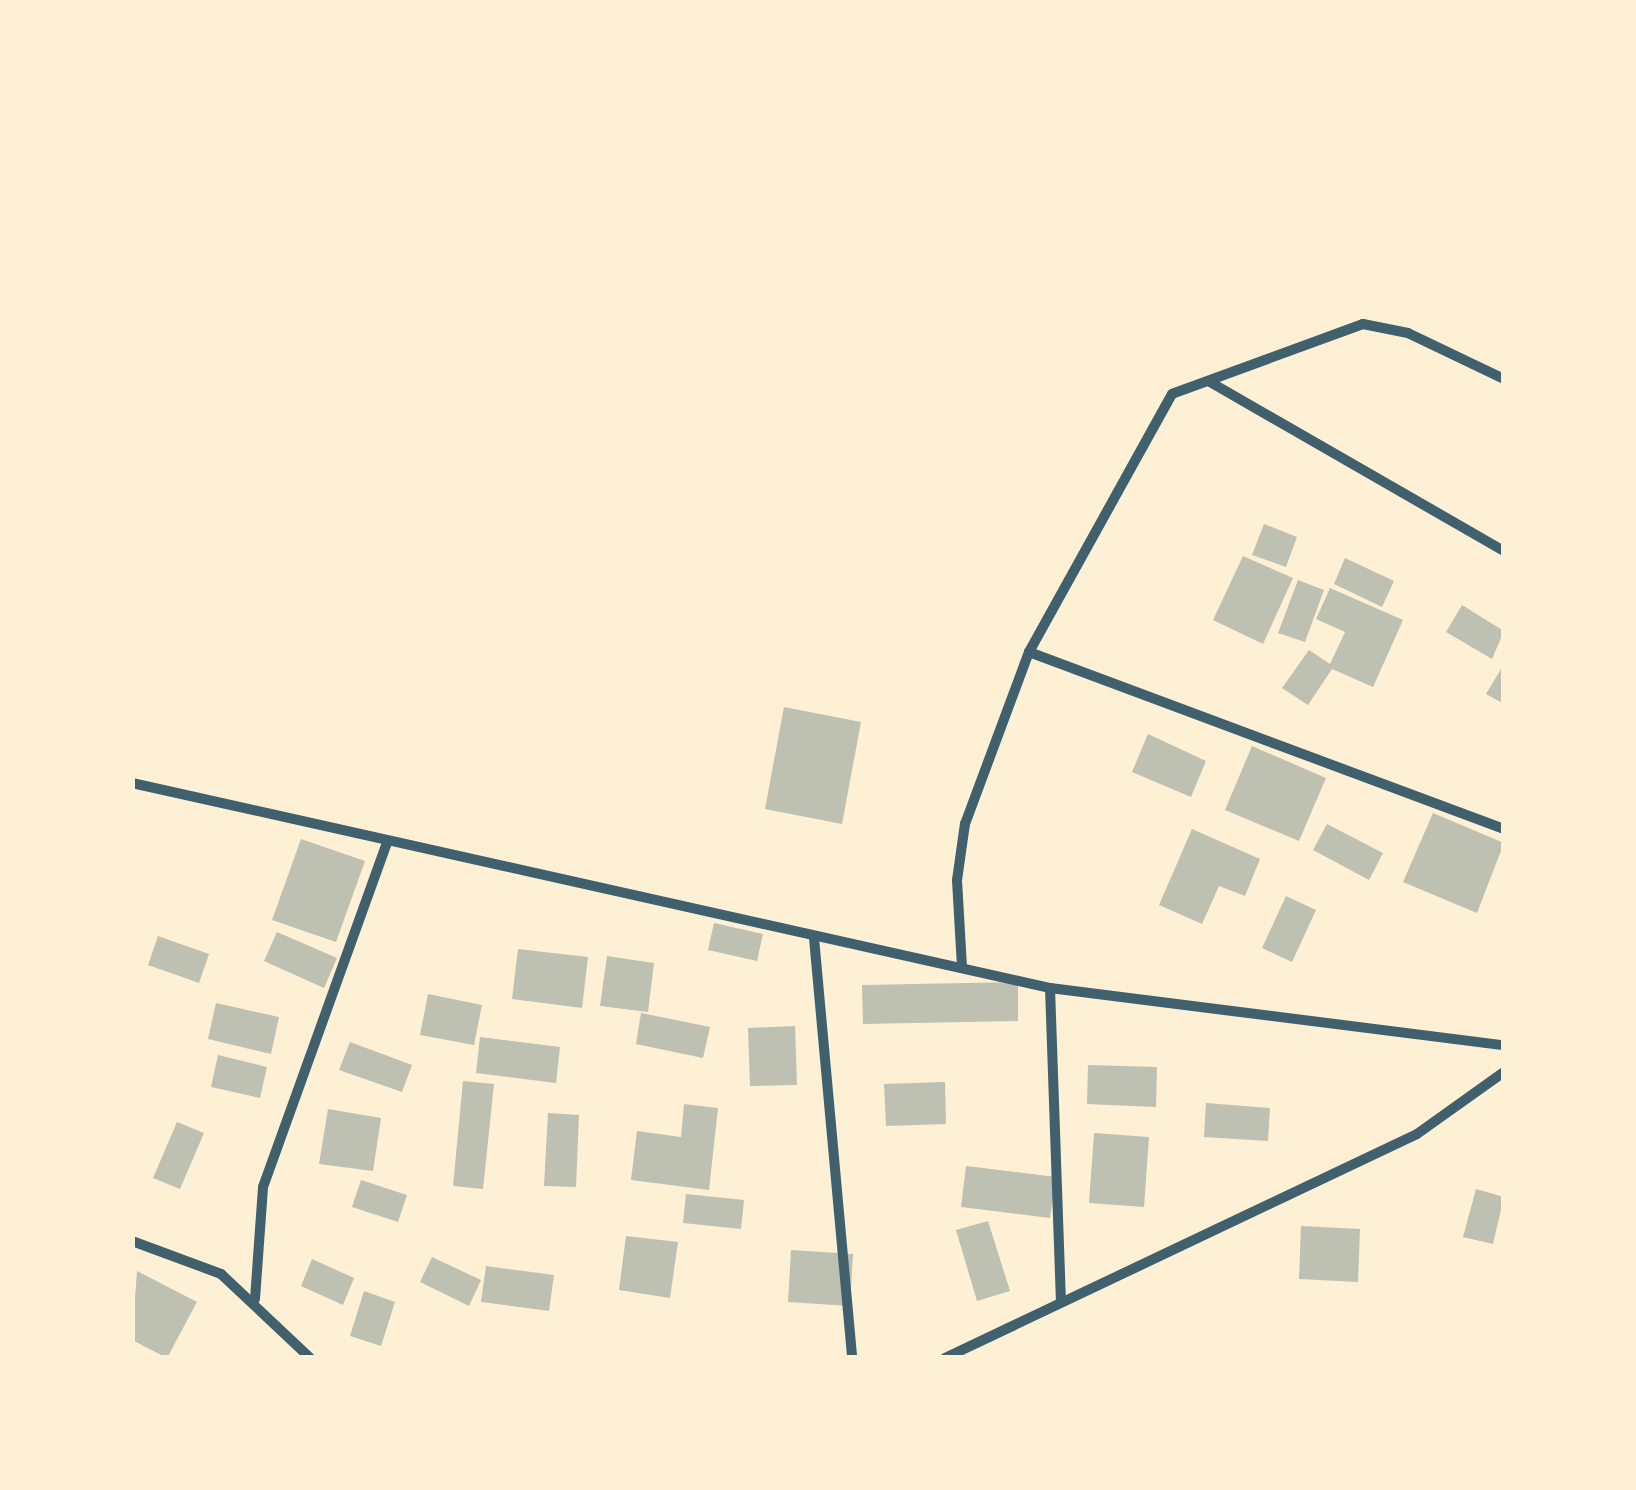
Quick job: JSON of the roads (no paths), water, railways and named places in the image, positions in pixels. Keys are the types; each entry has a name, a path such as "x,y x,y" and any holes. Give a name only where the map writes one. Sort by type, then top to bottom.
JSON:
{"street":[{"path":"962,967 957,880 965,824 1029,652 1164,404 1210,382 1363,324 1408,332 1504,379"},
{"path":"1210,382 1504,551"},
{"path":"1029,652 1504,829"},
{"path":"132,782 1050,988 1504,1045"},
{"path":"255,1299 263,1187 387,842"},
{"path":"814,938 852,1358"},
{"path":"1050,988 1062,1300"},
{"path":"945,1358 1417,1134 1504,1072"},
{"path":"132,1241 184,1257 255,1299 310,1358"}]}
